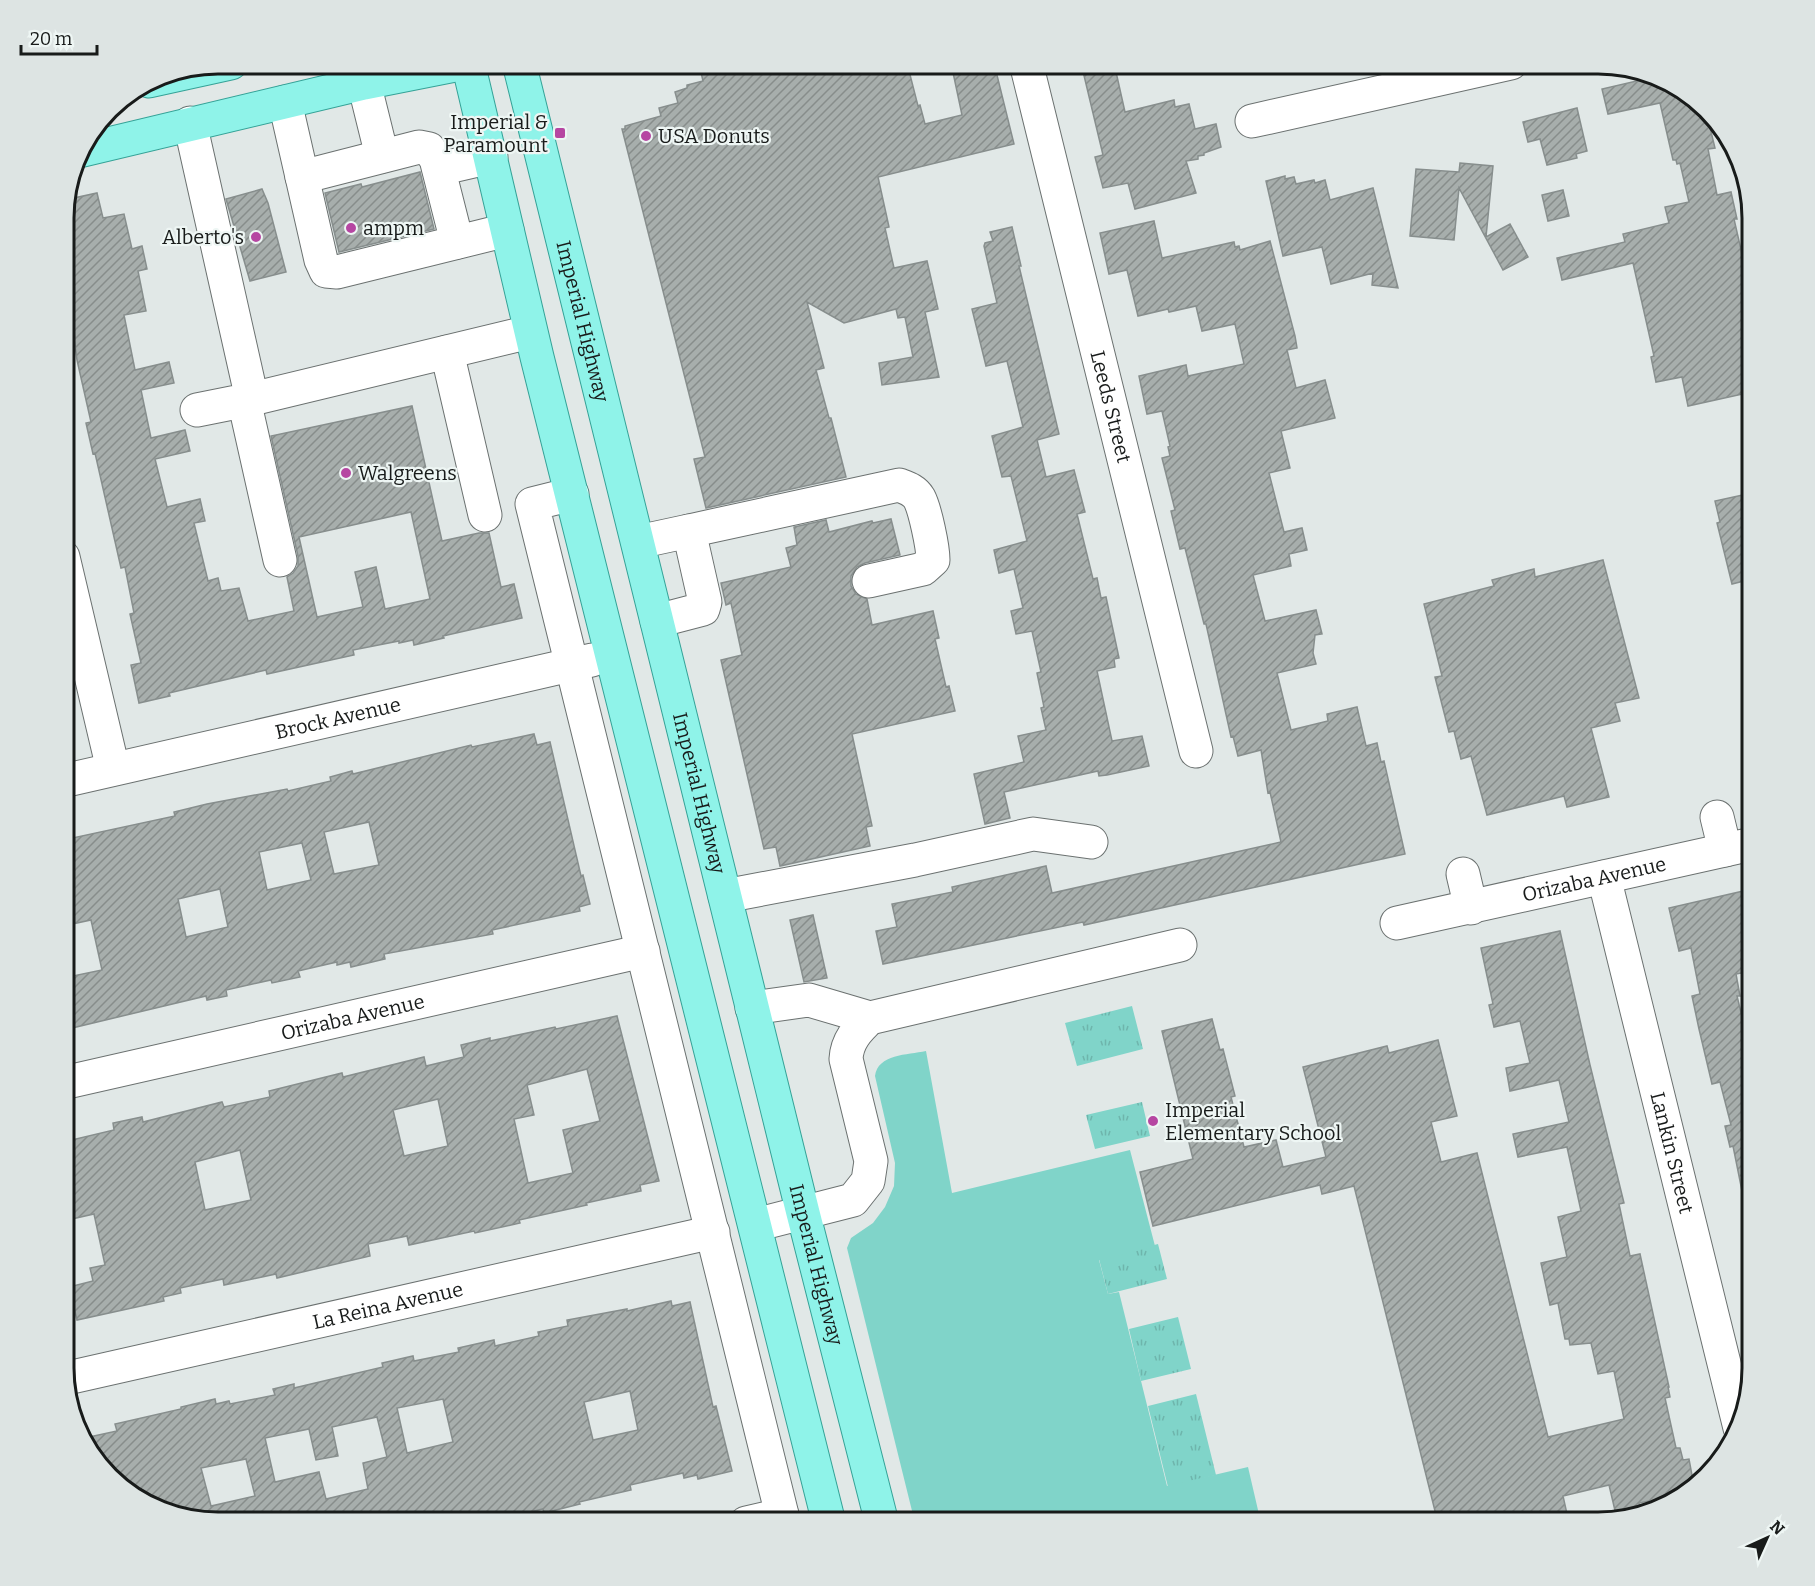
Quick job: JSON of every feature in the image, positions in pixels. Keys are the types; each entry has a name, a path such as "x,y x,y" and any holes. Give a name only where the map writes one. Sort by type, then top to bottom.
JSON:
{"main road":[{"path":"92,148 190,123 410,74"},
{"path":"469,74 491,157 530,332 826,1512"},
{"name":"Imperial Highway","path":"522,74 752,1008 879,1512"}],"street":[{"name":"Leeds Street","path":"1029,74 1196,751"},
{"path":"1252,121 1462,74"},
{"path":"364,83 382,156"},
{"path":"285,102 321,260 327,271 337,272 507,230"},
{"path":"190,123 280,560"},
{"path":"302,177 418,147 429,149 436,159 457,242"},
{"path":"439,169 491,157"},
{"path":"196,410 530,332"},
{"path":"447,352 485,515"},
{"path":"638,542 899,485 911,489 920,499 933,549 933,560 923,569 869,581"},
{"path":"572,494 532,504 781,1512"},
{"path":"657,621 703,609 705,602 689,531"},
{"path":"74,605 112,769"},
{"name":"Brock Avenue","path":"74,778 612,655"},
{"path":"1717,817 1739,847"},
{"path":"725,896 915,860 1033,834 1091,842"},
{"name":"Orizaba Avenue","path":"1396,923 1739,847"},
{"path":"1463,874 1471,908"},
{"name":"Lankin Street","path":"1604,877 1735,1410"},
{"path":"752,1008 809,1000 870,1018 1180,945"},
{"name":"Orizaba Avenue","path":"74,1080 643,951"},
{"path":"755,1225 853,1200 868,1181 871,1161 846,1059 853,1036 870,1018"},
{"name":"La Reina Avenue","path":"74,1376 713,1232"}],"green space":[{"path":"1132,1006 1143,1049 1077,1066 1065,1023"},
{"path":"926,1051 952,1193 1130,1150 1155,1246 1099,1260 1108,1294 1119,1292 1167,1486 1248,1467 1258,1512 912,1512 847,1248 851,1238 873,1223 885,1207 894,1186 895,1163 875,1076 877,1069 887,1059"},
{"path":"1142,1102 1150,1136 1095,1149 1086,1115"},
{"path":"1158,1244 1167,1279 1108,1294 1099,1259"},
{"path":"1178,1317 1191,1369 1141,1381 1129,1329"},
{"path":"1196,1394 1216,1475 1168,1487 1148,1406"}],"building":[{"path":"701,74 910,74 925,124 962,115 953,74 997,74 1014,144 878,177 889,227 885,228 894,268 927,261 938,309 925,312 939,377 882,385 879,363 913,357 905,317 898,318 896,309 844,323 807,302 824,368 816,370 846,477 706,508 694,459 705,457 622,129 625,129 625,126 661,116 659,108 678,103 675,92 687,88 687,85 703,81"},
{"path":"1084,74 1116,74 1125,112 1174,100 1175,107 1189,104 1195,129 1216,124 1221,147 1198,156 1198,159 1186,161 1196,193 1135,209 1128,183 1103,188 1095,157 1103,155"},
{"path":"1641,80 1653,84 1685,103 1710,128 1715,148 1708,149 1717,195 1731,192 1741,250 1741,394 1688,406 1682,377 1656,382 1651,357 1654,356 1633,263 1562,280 1557,258 1625,242 1623,234 1669,223 1665,207 1689,202 1680,163 1677,164 1676,160 1673,160 1660,103 1608,114 1602,89"},
{"path":"1577,108 1587,151 1576,154 1577,158 1547,165 1540,139 1528,142 1523,122"},
{"path":"1460,163 1493,166 1486,237 1510,224 1528,257 1503,270 1459,188 1454,240 1410,236 1416,169 1459,172"},
{"path":"420,172 434,229 339,252 325,193 361,184 362,187"},
{"path":"1285,176 1285,179 1294,177 1296,184 1325,180 1330,200 1373,188 1398,288 1372,285 1373,273 1331,284 1322,247 1283,256 1266,181"},
{"name":"Alberto's","path":"262,189 268,203 286,272 250,281 226,199"},
{"path":"1563,190 1569,216 1548,221 1542,195"},
{"path":"97,193 103,218 124,214 132,249 142,246 147,269 138,271 146,311 124,315 135,370 169,362 174,383 141,390 151,438 185,430 190,451 155,459 167,507 200,499 205,521 194,523 208,581 218,578 221,591 239,588 248,621 294,611 287,577 298,566 298,556 271,436 412,406 442,541 489,533 501,587 514,584 522,618 414,645 413,640 399,643 399,641 353,650 354,655 267,674 266,670 169,693 170,696 139,703 131,665 141,663 130,614 134,613 125,567 121,568 86,423 91,422 77,360 75,199","holes":["411,512 430,599 385,609 376,567 355,572 363,607 317,617 299,537"]},
{"path":"1154,221 1162,258 1234,242 1235,247 1239,246 1240,250 1270,241 1295,336 1297,348 1287,350 1296,388 1325,380 1335,418 1281,431 1290,468 1269,473 1284,532 1302,528 1307,550 1289,554 1291,566 1253,575 1265,621 1316,610 1322,634 1315,635 1313,653 1316,664 1277,673 1291,730 1328,721 1327,714 1357,707 1366,746 1377,743 1381,762 1384,761 1405,854 1084,925 1083,922 883,964 876,931 897,927 892,904 953,892 952,887 1046,866 1052,893 1281,842 1270,792 1268,793 1261,750 1238,756 1233,736 1231,737 1206,624 1204,624 1185,548 1180,549 1171,511 1175,510 1162,458 1170,456 1168,447 1170,446 1162,411 1147,414 1139,376 1186,365 1188,376 1244,364 1235,324 1202,331 1196,306 1169,312 1168,309 1138,316 1127,270 1109,274 1100,233"},
{"path":"1012,227 1021,266 1019,266 1059,434 1037,440 1046,477 1074,470 1085,512 1077,514 1093,579 1097,578 1101,598 1106,597 1119,658 1114,659 1115,667 1097,671 1112,741 1142,736 1149,766 1099,776 1098,771 1004,792 1010,818 985,824 974,774 1024,762 1018,736 1046,730 1037,673 1041,672 1032,631 1016,634 1011,611 1023,608 1014,569 999,573 994,550 1027,541 1011,476 1002,477 992,436 1023,427 1007,361 986,366 972,309 997,303 984,246 985,243 993,241 990,232"},
{"path":"1741,495 1741,582 1732,584 1717,523 1720,522 1715,501"},
{"path":"891,519 900,555 857,567 851,576 851,586 856,594 867,599 872,625 933,611 939,638 935,639 946,687 949,686 955,711 852,734 872,826 866,827 870,846 780,866 776,847 764,849 721,660 742,655 731,603 726,605 721,583 791,567 786,548 797,545 794,527 826,520 829,532 872,521 873,523"},
{"path":"1603,560 1639,698 1615,703 1620,721 1591,728 1609,797 1567,807 1564,796 1487,815 1471,756 1461,759 1454,731 1449,732 1435,677 1442,676 1424,604 1494,586 1492,580 1534,569 1535,577"},
{"path":"534,734 537,745 550,742 581,876 583,875 590,904 579,907 580,911 492,930 493,934 384,954 385,959 351,967 350,962 337,965 337,962 298,971 300,977 272,983 271,980 226,990 227,996 207,1000 206,996 74,1028 74,976 102,970 91,920 74,924 74,838 175,816 174,812 207,804 287,789 288,791 331,781 330,777 352,771 353,774 471,745 472,747","holes":["369,822 379,865 334,874 324,832","302,843 311,880 267,890 259,852","220,889 228,927 186,937 178,899"]},
{"path":"1742,891 1742,973 1736,974 1740,996 1737,996 1742,1015 1742,1190 1733,1146 1730,1147 1725,1126 1731,1125 1720,1082 1712,1084 1692,996 1700,994 1691,948 1679,951 1669,908"},
{"path":"813,915 827,978 804,982 790,920"},
{"path":"1560,931 1624,1203 1619,1204 1630,1256 1640,1254 1669,1387 1670,1397 1665,1398 1676,1448 1680,1448 1683,1460 1689,1459 1692,1476 1670,1493 1659,1499 1639,1503 1640,1506 1635,1508 1615,1511 1609,1485 1563,1496 1567,1512 1435,1512 1354,1186 1322,1194 1320,1185 1153,1226 1140,1172 1193,1159 1162,1031 1212,1019 1220,1050 1223,1049 1235,1096 1231,1097 1244,1147 1276,1140 1283,1167 1326,1157 1303,1067 1387,1046 1389,1053 1438,1040 1457,1116 1431,1122 1441,1162 1477,1153 1548,1437 1624,1419 1614,1371 1598,1374 1591,1343 1570,1345 1569,1339 1565,1339 1558,1303 1550,1305 1541,1263 1567,1257 1558,1217 1581,1211 1567,1147 1518,1157 1513,1134 1569,1122 1559,1080 1510,1091 1506,1068 1530,1063 1520,1021 1494,1027 1489,1005 1493,1004 1481,948"},
{"path":"617,1016 659,1181 640,1185 641,1191 519,1220 520,1223 409,1245 407,1236 368,1244 370,1256 277,1278 276,1274 224,1285 223,1279 180,1288 181,1293 163,1297 164,1301 77,1320 74,1308 74,1286 93,1281 90,1268 105,1265 94,1214 74,1219 74,1139 114,1130 113,1123 142,1117 143,1122 222,1102 224,1107 270,1097 269,1091 342,1073 343,1077 424,1057 426,1066 464,1057 461,1045 555,1027 556,1029","holes":["587,1069 600,1121 563,1130 573,1173 528,1183 514,1119 534,1115 527,1085","438,1099 448,1146 404,1156 393,1110","240,1150 251,1200 205,1210 195,1162"]},
{"path":"671,1301 672,1306 690,1302 713,1407 716,1406 732,1471 698,1479 697,1475 684,1478 683,1473 630,1485 631,1490 548,1512 544,1512 543,1509 530,1512 217,1512 180,1508 145,1493 130,1483 109,1463 91,1437 117,1431 115,1424 181,1409 181,1407 215,1399 216,1404 229,1401 230,1404 275,1395 273,1389 294,1384 294,1388 383,1367 382,1363 413,1356 414,1361 459,1352 458,1348 494,1340 495,1346 539,1336 538,1332 568,1326 567,1320 627,1309 627,1311","holes":["630,1391 638,1430 593,1440 584,1402","443,1399 453,1442 407,1453 397,1408","377,1417 387,1457 363,1463 368,1489 326,1499 319,1472 275,1482 265,1438 309,1429 316,1460 338,1456 332,1427","246,1459 255,1496 211,1506 201,1468"]}],"place":[{"name":"Imperial & Paramount","path":"560,133"},
{"name":"USA Donuts","path":"646,136"},
{"name":"ampm","path":"351,228"},
{"name":"Alberto's","path":"256,237"},
{"name":"Walgreens","path":"346,473"},
{"name":"Imperial Elementary School","path":"1153,1121"}]}
